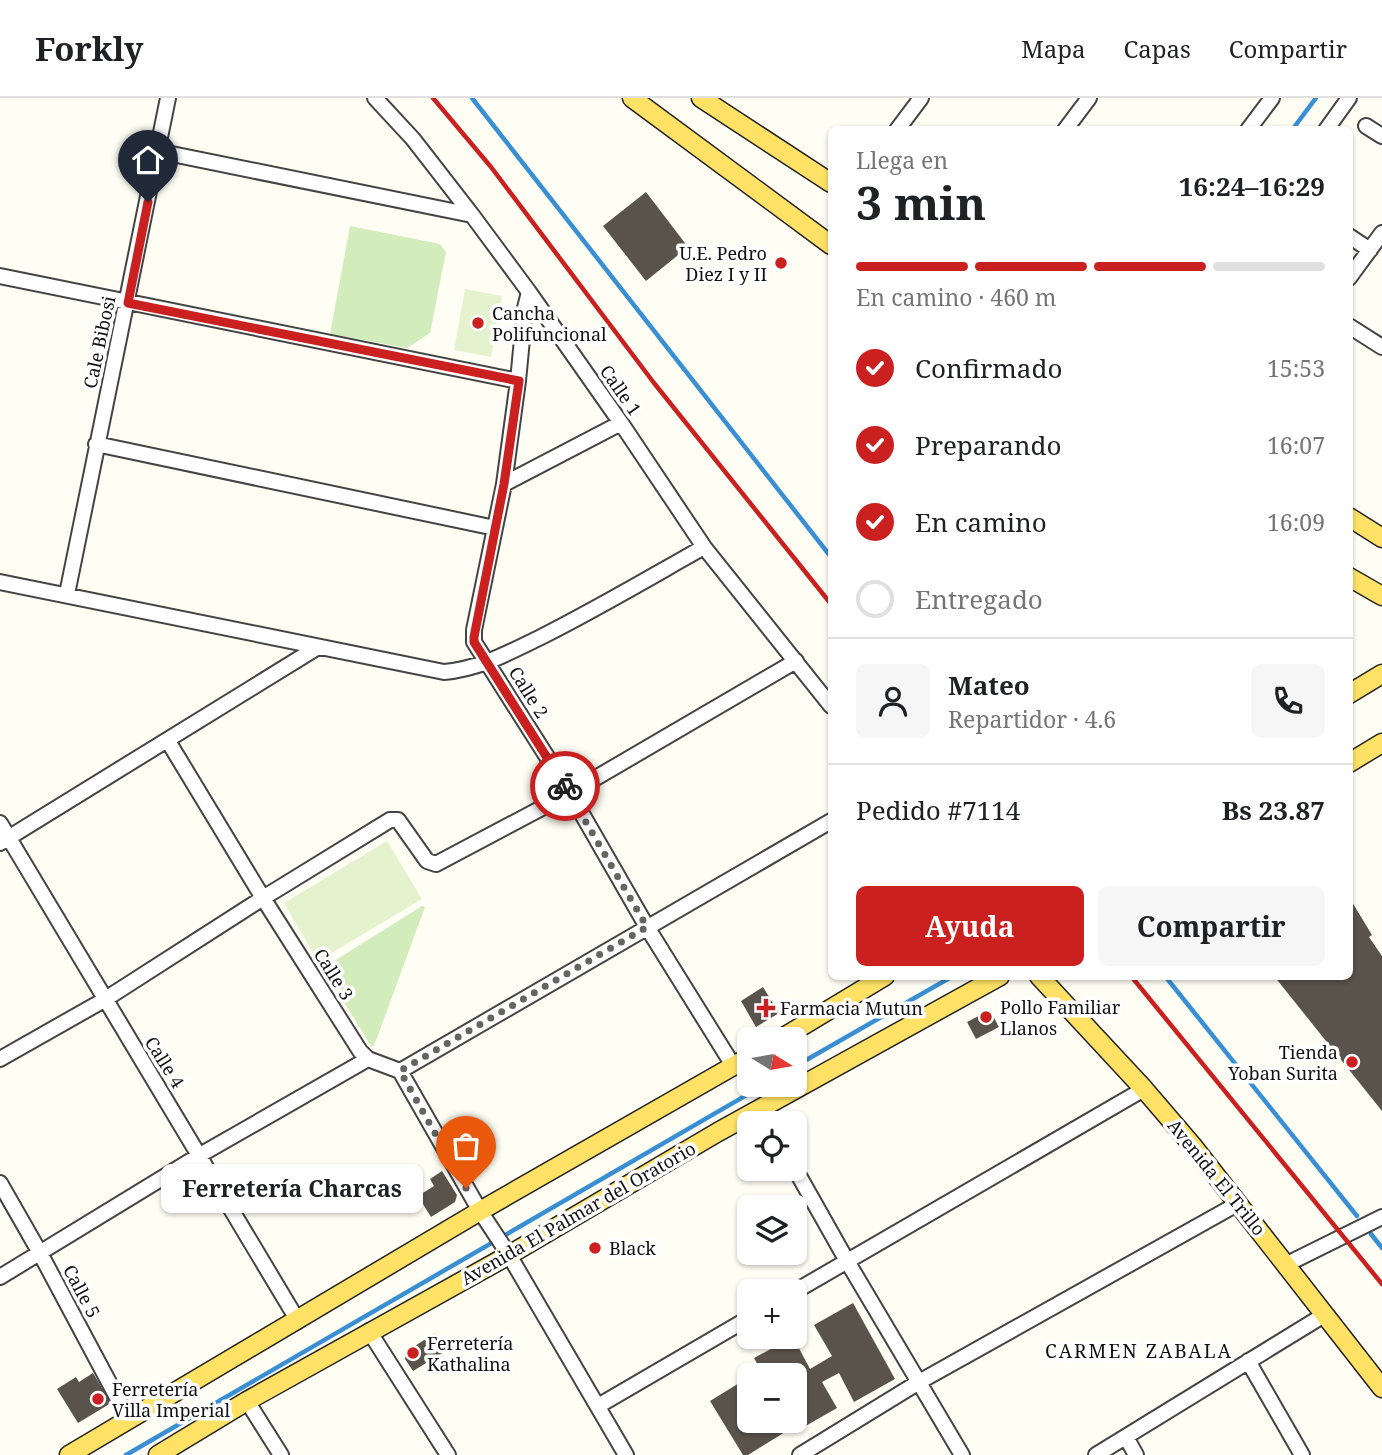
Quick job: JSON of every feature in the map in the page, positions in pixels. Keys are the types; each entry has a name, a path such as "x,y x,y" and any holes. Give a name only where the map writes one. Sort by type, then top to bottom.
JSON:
{"main road":[{"path":"632,98 828,242"},
{"path":"701,98 828,181"},
{"path":"1353,520 1382,538"},
{"path":"1353,579 1382,596"},
{"path":"1353,692 1382,674"},
{"path":"1353,761 1382,743"},
{"path":"801,1027 878,980"},
{"name":"Avenida El Palmar del Oratorio","path":"774,1111 993,980"},
{"name":"Avenida El Trillo","path":"1043,980 1144,1089 1239,1203 1382,1388"},
{"path":"69,1455 128,1418 298,1321 485,1218 737,1064"},
{"name":"Avenida El Palmar del Oratorio","path":"158,1455 505,1250 718,1132 737,1126"}],"street":[{"name":"Cale Bibosi","path":"66,594 128,303 168,98"},
{"name":"Calle 1","path":"375,98 413,139 472,215 621,423 704,547 828,702"},
{"path":"900,126 920,98"},
{"path":"1068,126 1089,98"},
{"path":"1251,126 1272,98"},
{"path":"1329,126 1349,98"},
{"path":"1366,126 1382,136"},
{"path":"157,151 472,215"},
{"path":"1353,273 1382,233"},
{"path":"1353,239 1370,250"},
{"path":"0,276 519,381"},
{"name":"Calle 2","path":"529,292 504,484 474,642 570,793 647,927 737,1056"},
{"path":"1353,329 1382,347"},
{"path":"504,484 621,423"},
{"path":"96,444 495,528"},
{"path":"0,582 444,672 460,671 488,663 581,617 704,547"},
{"path":"4,840 318,647"},
{"path":"0,1059 104,1000 390,820 398,820 427,861 436,864 570,793 796,660"},
{"name":"Calle 3","path":"168,741 263,898 360,1051 368,1059"},
{"name":"Calle 4","path":"0,823 4,840 200,1155 298,1321"},
{"path":"400,1071 828,823"},
{"path":"0,1277 200,1155 368,1059 400,1071 626,1455"},
{"path":"807,1284 1144,1089"},
{"path":"802,1181 962,1455"},
{"name":"Calle 5","path":"0,1183 128,1418"},
{"path":"800,1455 919,1382 1239,1203"},
{"path":"1287,1264 1382,1217"},
{"path":"1096,1455 1324,1315"},
{"path":"598,1406 737,1325"},
{"path":"369,1331 448,1455"},
{"path":"1248,1361 1302,1455"},
{"path":"247,1401 281,1455"},
{"path":"1126,1437 1136,1455"}],"green space":[{"path":"350,226 440,244 446,252 430,333 407,348 330,334"},
{"name":"Cancha Polifuncional","path":"465,289 502,296 491,357 454,350"},
{"path":"387,841 422,899 318,961 284,903"},
{"path":"422,906 425,907 374,1046 371,1046 323,968"}],"building":[{"path":"646,192 688,247 646,281 603,226"},
{"path":"1353,904 1372,935 1369,937 1382,956 1382,1111 1277,980 1353,980"},
{"path":"763,987 779,1013 756,1027 741,1001"},
{"path":"990,1010 999,1027 976,1039 967,1022"},
{"path":"442,1171 457,1195 455,1202 431,1217 418,1196 434,1186 430,1179"},
{"path":"853,1303 895,1379 854,1402 839,1373 822,1382 837,1408 807,1425 807,1363 810,1369 832,1356 814,1325"},
{"path":"435,1333 446,1351 413,1371 405,1359 407,1351"},
{"path":"771,1349 799,1349 807,1363 757,1363 754,1358"},
{"path":"93,1373 111,1403 78,1423 57,1389 76,1377 79,1382"},
{"path":"737,1384 737,1433 784,1433 748,1455 743,1455 710,1401"}],"waterway":[{"path":"472,98 828,553"},
{"path":"1295,126 1316,98"},
{"path":"807,1060 946,980"},
{"path":"1168,980 1357,1216"},
{"path":"126,1455 743,1097"},
{"path":"1371,1234 1382,1248"}],"railway":[{"path":"433,98 491,167 654,383 828,600"},
{"path":"1134,980 1382,1284"}],"way so far":[{"path":"466,1188 400,1071 647,927 565,786"}],"place":[{"name":"U.E. Pedro Diez I y II","path":"781,263"},
{"name":"Cancha Polifuncional","path":"478,323"},
{"name":"Farmacia Mutun","path":"766,1008"},
{"name":"Pollo Familiar Llanos","path":"986,1017"},
{"name":"Tienda Yoban Surita","path":"1352,1062"},
{"name":"Ferretería Charcas","path":"466,1188"},
{"name":"Black","path":"595,1248"},
{"name":"Ferretería Kathalina","path":"413,1353"},
{"name":"Ferretería Villa Imperial","path":"98,1399"}],"district":[{"name":"CARMEN ZABALA","path":"1139,1351"}],"route":[{"path":"148,202 128,303 519,381 504,484 474,630 474,642 565,786"}]}
